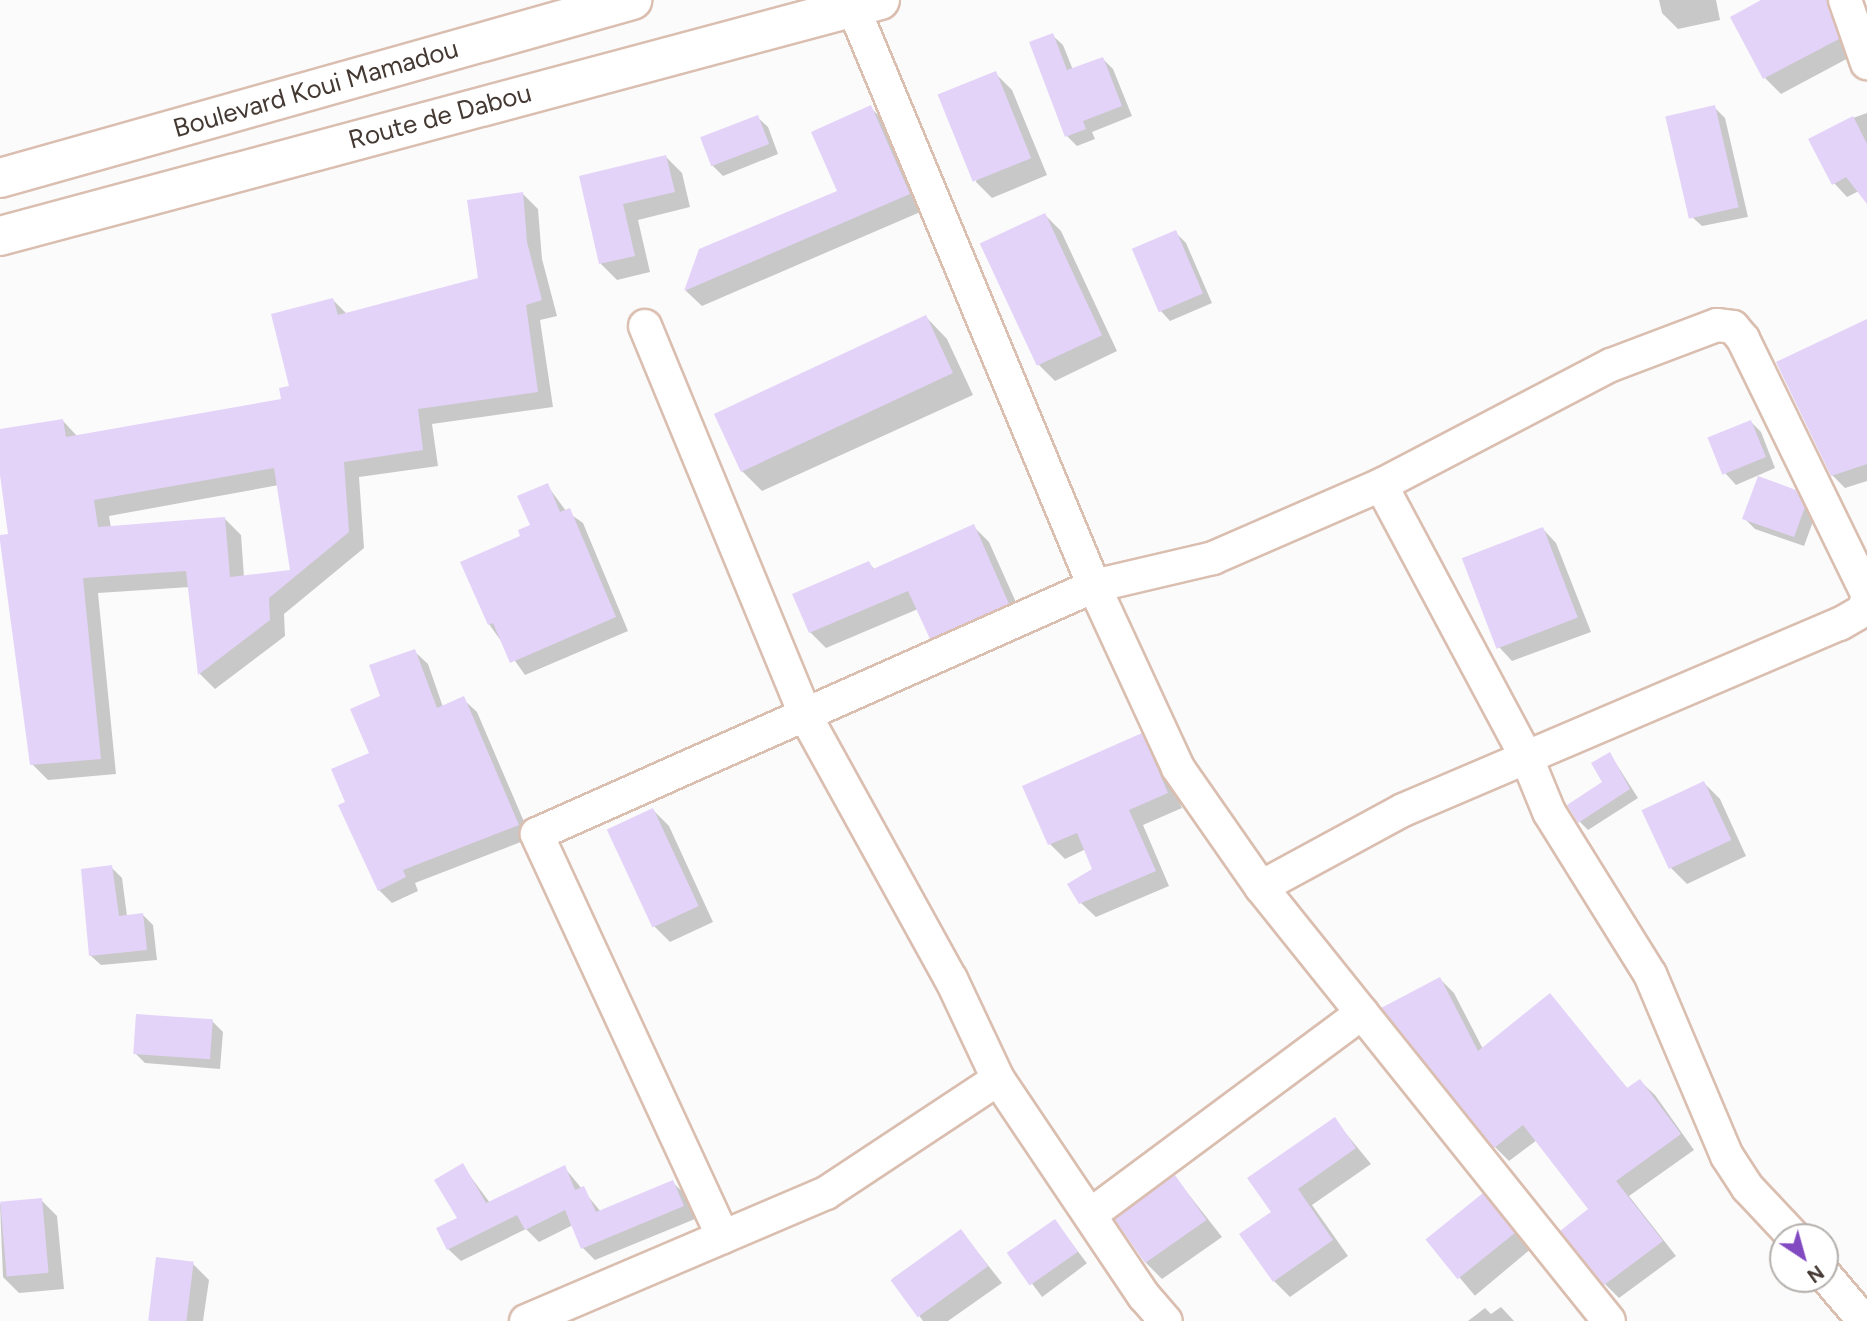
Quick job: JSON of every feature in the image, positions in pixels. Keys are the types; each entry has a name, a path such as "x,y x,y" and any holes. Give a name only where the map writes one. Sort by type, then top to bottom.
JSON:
{"main road":[{"name":"Boulevard Koui Mamadou","path":"0,178 632,0"},
{"name":"Route de Dabou","path":"0,236 867,4"}],"street":[{"path":"1845,0 1867,63"},
{"path":"867,4 1094,586 1178,768 1261,887 1609,1321"},
{"path":"723,1237 537,834 1094,586 1213,558 1381,485 1611,365 1717,325 1732,327 1755,363 1867,596 1864,610 1840,624 1403,810 1261,887"},
{"path":"645,326 805,715 951,979 998,1079 1166,1321"},
{"path":"1381,485 1525,756 1549,812 1650,974 1727,1156 1748,1188 1781,1223"},
{"path":"1090,1215 1362,1013"},
{"path":"526,1321 826,1192 998,1079"},
{"path":"1839,1292 1864,1321"}],"building":[{"path":"1761,0 1827,0 1839,39 1763,79 1730,17"},
{"path":"1053,33 1067,70 1103,57 1122,106 1083,121 1086,129 1065,137 1029,42"},
{"path":"996,71 1031,158 973,182 938,95"},
{"path":"871,105 910,194 684,291 699,249 837,191 811,132"},
{"path":"1715,105 1739,207 1689,219 1665,116"},
{"path":"758,115 769,144 711,166 700,137"},
{"path":"1853,116 1867,144 1867,204 1846,177 1832,185 1808,139"},
{"path":"666,155 675,192 623,204 635,256 599,264 579,176"},
{"path":"523,192 527,242 542,300 526,305 538,392 418,409 423,450 344,462 349,532 269,598 270,620 198,675 186,571 83,578 101,759 30,765 0,541 0,535 8,534 0,475 0,429 63,419 66,437 281,399 279,388 289,386 271,314 333,298 338,315 478,278 467,200","holes":["274,468 290,570 230,577 225,517 98,527 94,500"]},
{"path":"1045,213 1102,335 1037,366 980,243"},
{"path":"1176,230 1203,294 1159,312 1132,249"},
{"path":"926,315 953,373 741,472 714,414"},
{"path":"1867,319 1867,464 1831,476 1776,362"},
{"path":"1751,420 1766,457 1722,475 1707,438"},
{"path":"1758,476 1796,490 1805,507 1794,537 1742,519"},
{"path":"548,483 560,512 570,508 616,617 510,663 493,623 488,625 460,562 520,536 518,530 530,525 517,496"},
{"path":"974,524 1009,604 930,639 908,591 809,633 792,594 869,561 873,569"},
{"path":"1543,527 1578,618 1497,649 1462,558"},
{"path":"415,649 437,708 464,696 519,825 403,870 406,877 378,891 338,805 345,802 331,769 369,753 350,709 380,696 369,665"},
{"path":"1142,733 1168,793 1129,810 1156,871 1079,904 1067,884 1092,869 1077,833 1048,845 1022,786"},
{"path":"1610,752 1630,789 1578,823 1567,805 1602,782 1591,763"},
{"path":"1704,781 1731,840 1669,869 1641,810"},
{"path":"653,808 699,906 652,927 607,830"},
{"path":"112,865 119,916 143,913 147,950 89,956 81,869"},
{"path":"1440,977 1478,1051 1550,993 1627,1088 1640,1079 1681,1134 1616,1181 1663,1241 1604,1285 1560,1231 1588,1209 1523,1125 1494,1148 1381,1008"},
{"path":"136,1014 213,1019 210,1059 133,1054"},
{"path":"1335,1117 1356,1148 1298,1189 1333,1240 1273,1282 1239,1234 1271,1212 1247,1178"},
{"path":"463,1163 486,1203 565,1165 575,1190 584,1186 596,1212 673,1180 684,1206 581,1249 565,1210 525,1230 517,1215 447,1250 436,1228 457,1218 434,1180"},
{"path":"1175,1175 1207,1220 1145,1263 1114,1218"},
{"path":"1483,1193 1515,1233 1458,1279 1425,1240"},
{"path":"42,1198 49,1273 7,1276 0,1202"},
{"path":"1055,1219 1078,1252 1030,1286 1007,1253"},
{"path":"961,1229 988,1266 918,1317 891,1280"},
{"path":"156,1257 194,1262 186,1321 148,1321"}]}
